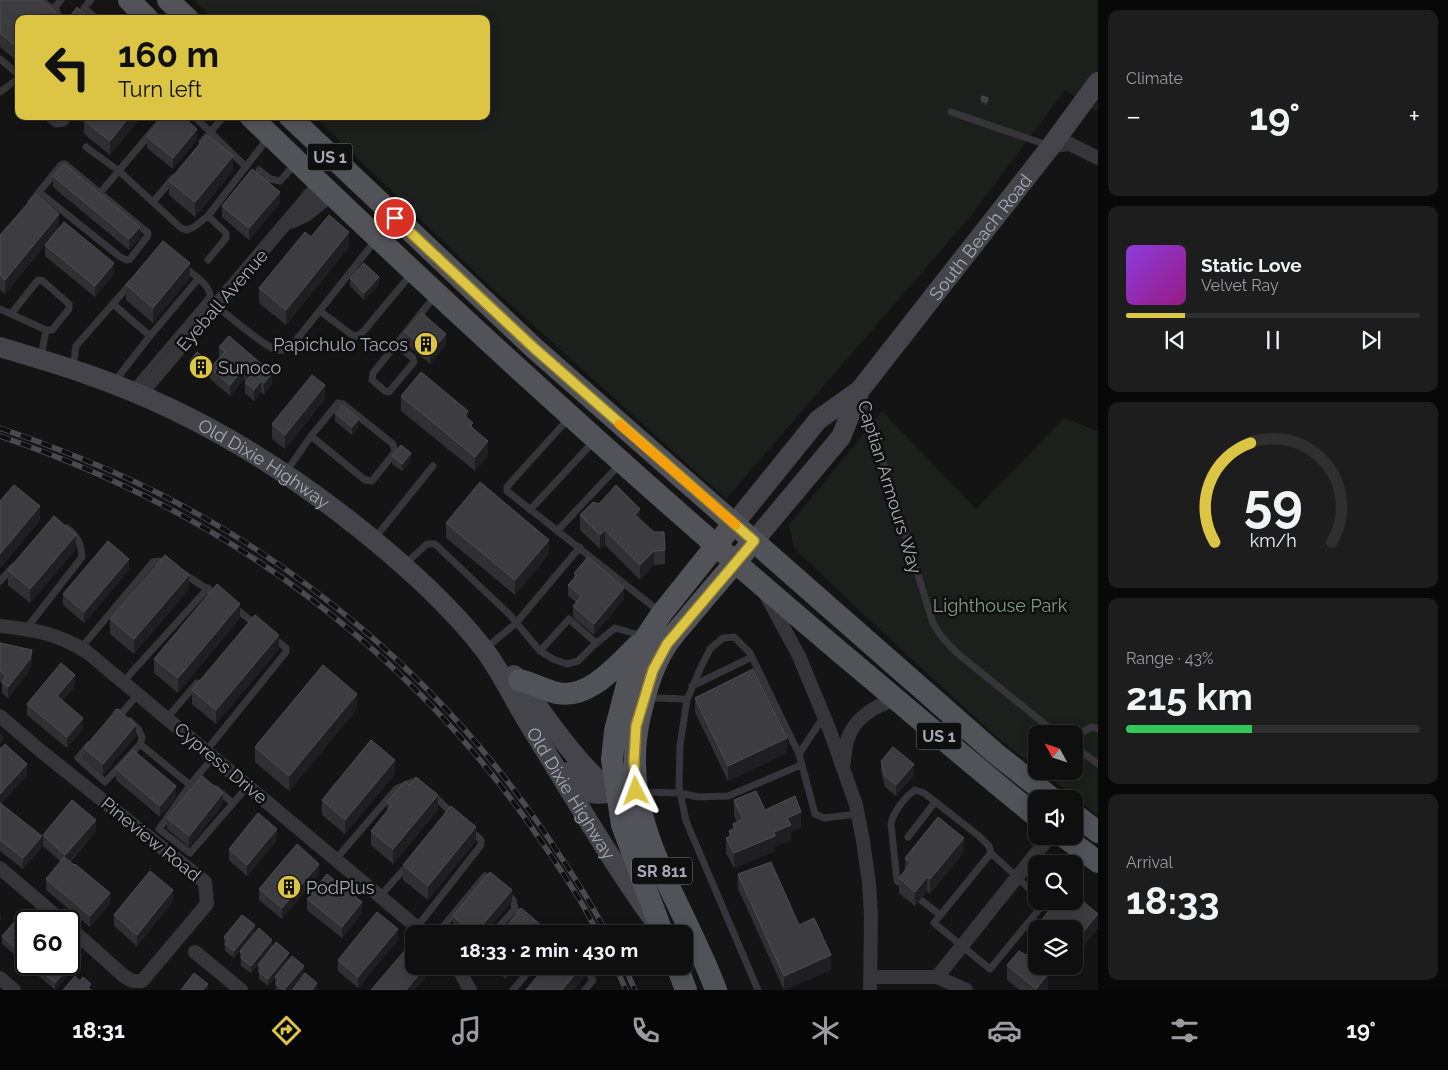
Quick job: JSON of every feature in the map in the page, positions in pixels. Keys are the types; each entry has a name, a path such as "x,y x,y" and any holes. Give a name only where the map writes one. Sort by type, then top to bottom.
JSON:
{"main road":[{"path":"129,0 144,15"},
{"name":"US 1","path":"254,120 325,190 596,439 760,584 1028,810"},
{"name":"US 1","path":"293,120 534,348 995,753 1042,790"},
{"path":"292,157 328,167 340,166"},
{"path":"325,190 344,186 373,196"},
{"name":"Old Dixie Highway","path":"716,990 660,868 644,823 626,791 612,760 615,731 629,677 646,637 662,613 734,524"},
{"name":"Old Dixie Highway","path":"659,925 622,825 626,791 634,761 636,726 653,670 667,644 754,541"},
{"path":"520,680 558,693 582,690 600,681 646,637"},
{"path":"1083,821 1098,832"},
{"path":"1075,845 1098,862"},
{"path":"680,975 686,990"}],"street":[{"name":"South Beach Road","path":"754,541 841,437 860,390 1051,146 1098,82"},
{"path":"1051,146 1070,144 1098,158"},
{"name":"Eyeball Avenue","path":"127,390 158,374 285,225 325,190"},
{"name":"Old Dixie Highway","path":"0,347 73,370 127,390 185,416 285,474 322,499 403,565 452,611 484,649 625,880 656,925"},
{"name":"South Beach Road","path":"734,524 818,420 860,390"},
{"path":"760,584 799,656 824,715 858,814 870,900 870,983 937,977 966,990"},
{"name":"Cypress Drive","path":"0,626 45,632 63,638 81,648 415,925"},
{"name":"Old Dixie Highway","path":"484,649 520,680 550,723 585,767 599,780 626,791"},
{"path":"843,766 848,738 853,727 872,710 880,705 896,700"},
{"path":"523,714 538,730 581,788 593,794 602,795 626,791"},
{"name":"Pineview Road","path":"0,716 42,752 205,882 207,904 142,981 133,981 125,977 80,937"},
{"path":"937,977 1043,845"},
{"path":"0,868 49,910"},
{"path":"195,952 241,990"},
{"path":"463,975 470,990"},
{"path":"0,978 14,990"}],"lane":[{"path":"42,0 49,7 55,7 62,0"},
{"path":"91,0 84,8 92,15"},
{"path":"55,7 58,15"},
{"path":"0,59 15,72"},
{"path":"0,92 15,80"},
{"path":"951,112 1051,146"},
{"path":"51,120 56,124 64,123 67,120"},
{"path":"100,193 162,120"},
{"path":"198,120 246,167"},
{"path":"199,147 221,120"},
{"path":"86,148 119,170 181,228 186,230 194,227 208,216 270,136"},
{"path":"259,170 270,179 280,181 292,157"},
{"path":"28,205 61,165 65,164 148,233 147,237 130,259 126,260 39,192"},
{"path":"153,202 176,174"},
{"path":"208,216 226,233 226,238 208,260"},
{"path":"216,306 267,345 278,351 286,349 294,343 377,238"},
{"path":"127,390 210,297 211,294 208,288 179,262"},
{"path":"320,311 352,335 357,336 363,332 413,272"},
{"path":"73,370 76,346 136,277"},
{"path":"127,390 150,336 198,279"},
{"path":"0,309 46,330 52,330 69,309 69,304 43,281 38,280 11,314"},
{"path":"396,344 413,358 414,362 389,392 372,380 373,373 396,344 437,294"},
{"path":"113,304 150,336"},
{"path":"41,360 46,330"},
{"name":"Captian Armours Way","path":"860,390 937,631 942,639 957,653 1046,725"},
{"path":"285,474 311,436 338,403 342,404 393,444 395,452 372,481 364,480 311,436"},
{"path":"571,416 508,487 507,492 580,547 662,613"},
{"path":"530,510 596,439"},
{"path":"557,531 622,462"},
{"path":"374,540 434,466"},
{"path":"26,629 82,557 82,549 75,534 61,525"},
{"path":"403,565 427,544 435,544 510,615 540,651 553,659 567,664 578,661 615,628 646,637"},
{"path":"484,649 516,623 580,547"},
{"path":"81,648 153,562 160,561 173,567 208,588 222,599"},
{"path":"0,582 18,562"},
{"path":"123,682 208,588"},
{"path":"230,605 286,648 286,652 210,754 199,774 159,829 190,853 248,786"},
{"path":"540,651 569,619 596,644"},
{"path":"245,629 252,621"},
{"path":"755,989 686,821 680,793 680,745 687,700 710,649 722,638 734,636 740,640 752,657 799,754 815,814 824,818 858,814"},
{"path":"692,686 752,657"},
{"path":"167,718 199,681"},
{"path":"122,713 138,694"},
{"path":"644,698 667,700 680,698 687,700"},
{"path":"94,738 78,758 105,782 140,744 142,738 139,730 122,713 117,712 111,719"},
{"path":"799,754 824,715"},
{"path":"1083,732 1092,727 1098,729"},
{"path":"140,744 190,786"},
{"path":"1083,753 1098,764"},
{"path":"626,791 680,793 698,798 728,796 801,765"},
{"path":"199,774 206,780"},
{"path":"336,859 396,788 412,782 422,785 481,840 481,845 425,925"},
{"path":"213,786 233,803"},
{"path":"904,886 897,881 891,824 892,817 910,794 916,790 924,793 979,836 989,846 991,853 1028,888"},
{"path":"908,837 935,802"},
{"path":"446,821 453,814"},
{"path":"991,853 934,923 990,969 1039,910"},
{"path":"380,896 413,859"},
{"path":"444,925 485,876 513,900 515,909 529,921"},
{"path":"920,900 940,915"},
{"path":"500,925 515,909"},
{"path":"513,990 526,975"},
{"path":"585,990 593,980 590,975"}],"green space":[{"path":"194,0 1098,0 1098,112 1065,90 969,218 726,499 481,278 318,120 490,120 490,15 209,15"},
{"name":"Lighthouse Park","path":"882,411 976,509 1064,418 1098,431 1098,816 1083,804 1083,790 1065,790 1052,780 1083,780 1083,725 1028,725 1028,762 991,732 794,548 789,525"}],"building":[{"path":"0,0 41,0 56,12 53,15 15,15 15,46 0,33"},
{"path":"77,7 86,15 71,15"},
{"path":"982,96 988,98 987,102 981,100"},
{"path":"84,120 127,120 110,141"},
{"path":"161,120 187,120 197,129 173,158 147,137"},
{"path":"207,135 233,156 195,202 169,181"},
{"path":"64,164 140,227 129,239 53,176"},
{"path":"252,169 280,192 249,228 222,206"},
{"path":"36,194 59,214 5,280 0,275 0,235"},
{"path":"329,215 349,232 286,310 259,288 305,232 311,237"},
{"path":"64,222 114,263 95,286 45,245"},
{"path":"163,241 190,263 153,308 126,285"},
{"path":"364,263 379,277 364,293 350,278"},
{"path":"422,313 446,334 430,353 405,332"},
{"path":"229,336 272,373 264,383 261,381 254,390 245,382 252,374 244,368 230,385 210,368 225,352 219,347"},
{"name":"Sunoco","path":"197,352 213,364 205,374 189,362"},
{"path":"421,372 468,411 465,416 473,423 470,426 488,441 475,457 401,396"},
{"path":"312,375 325,385 285,435 272,424"},
{"path":"342,405 359,419 352,427 335,413"},
{"path":"401,445 411,453 402,464 392,456"},
{"path":"480,482 549,540 515,580 446,523"},
{"path":"14,485 40,506 0,554 0,501"},
{"path":"616,485 640,509 635,515 654,532 664,532 665,550 654,551 640,565 605,530 600,535 580,515 593,502 599,504"},
{"path":"54,516 76,535 30,589 8,570"},
{"path":"108,541 129,559 84,612 63,594"},
{"path":"165,555 189,575 134,639 110,619"},
{"path":"588,557 624,588 594,624 573,606 581,596 568,585 577,575 574,573"},
{"path":"217,584 240,604 178,678 154,659"},
{"path":"255,615 279,635 216,710 192,690"},
{"path":"0,643 32,650 30,659 8,687 2,682 6,676 0,671"},
{"path":"61,663 75,675 57,696 83,718 67,737 27,704"},
{"path":"323,665 357,694 289,776 255,747"},
{"path":"753,669 787,738 728,766 695,698"},
{"path":"117,709 136,725 103,764 84,748"},
{"path":"371,740 395,760 345,820 322,800"},
{"path":"5,744 27,764 0,794 0,749"},
{"path":"893,747 914,764 896,785 885,776 881,761"},
{"path":"133,750 176,786 160,806 116,769"},
{"path":"202,776 223,793 189,836 167,818"},
{"path":"416,777 438,795 393,849 371,831 391,806 387,802 405,781 409,785"},
{"path":"756,791 765,810 795,796 801,812 787,818 791,825 774,832 775,836 734,853 726,838 731,836 729,831 735,828 733,824 743,819 734,800"},
{"path":"72,800 96,820 65,855 43,835"},
{"path":"0,803 42,836 23,858 0,840"},
{"path":"451,806 476,827 428,886 403,865"},
{"path":"258,813 277,829 247,865 229,849"},
{"path":"938,817 964,838 930,879 927,877 915,892 899,878 911,863 905,858"},
{"name":"PodPlus","path":"297,844 319,864 282,908 259,889"},
{"path":"64,857 110,893 90,916 46,879"},
{"path":"771,862 799,925 814,918 831,955 784,976 738,874"},
{"path":"150,871 173,890 137,935 114,915"},
{"path":"490,872 512,890 483,925 464,925 453,916"},
{"path":"327,874 362,902 342,927 307,899"},
{"path":"1083,902 1098,914 1083,932 1083,920 1042,920 1049,910 1083,910"},
{"path":"521,908 541,925 507,925"},
{"path":"377,912 398,929 358,977 338,960"},
{"path":"242,915 255,925 234,951 225,944 228,940 224,937"},
{"path":"15,921 15,948 2,936"},
{"path":"259,928 272,940 251,966 241,958 244,955 240,951"},
{"path":"276,942 289,953 268,979 259,972 262,968 258,965"},
{"path":"405,950 405,975 418,975 406,990 371,990"},
{"path":"1019,951 1026,955 1028,952 1028,975 1047,975 1036,989 1007,965"},
{"path":"292,956 304,966 283,990 276,984 279,980 275,977"},
{"path":"194,973 208,984 203,990 181,990"},
{"path":"305,973 317,983 312,990 292,990"},
{"path":"46,975 62,975 55,983"},
{"path":"538,975 574,975 562,990 526,990"},
{"path":"75,976 80,981 83,977 91,984 88,988 91,990 63,990"}],"railway":[{"path":"0,428 97,465 191,510 250,545 307,585 361,628 412,674 460,724 504,777 545,833 602,925"},
{"path":"0,436 48,453 95,473 187,518 246,554 302,593 356,635 407,681 454,730 498,783 563,873 593,925"},
{"path":"619,975 626,990"},
{"path":"628,975 635,990"}],"slow traffic":[{"path":"619,424 736,525"}],"place":[{"name":"Papichulo Tacos","path":"426,344"},
{"name":"Sunoco","path":"201,367"},
{"name":"PodPlus","path":"289,887"}],"route":[{"path":"395,218 534,348 754,541 667,644 653,670 636,726 634,761 636,791"}]}
